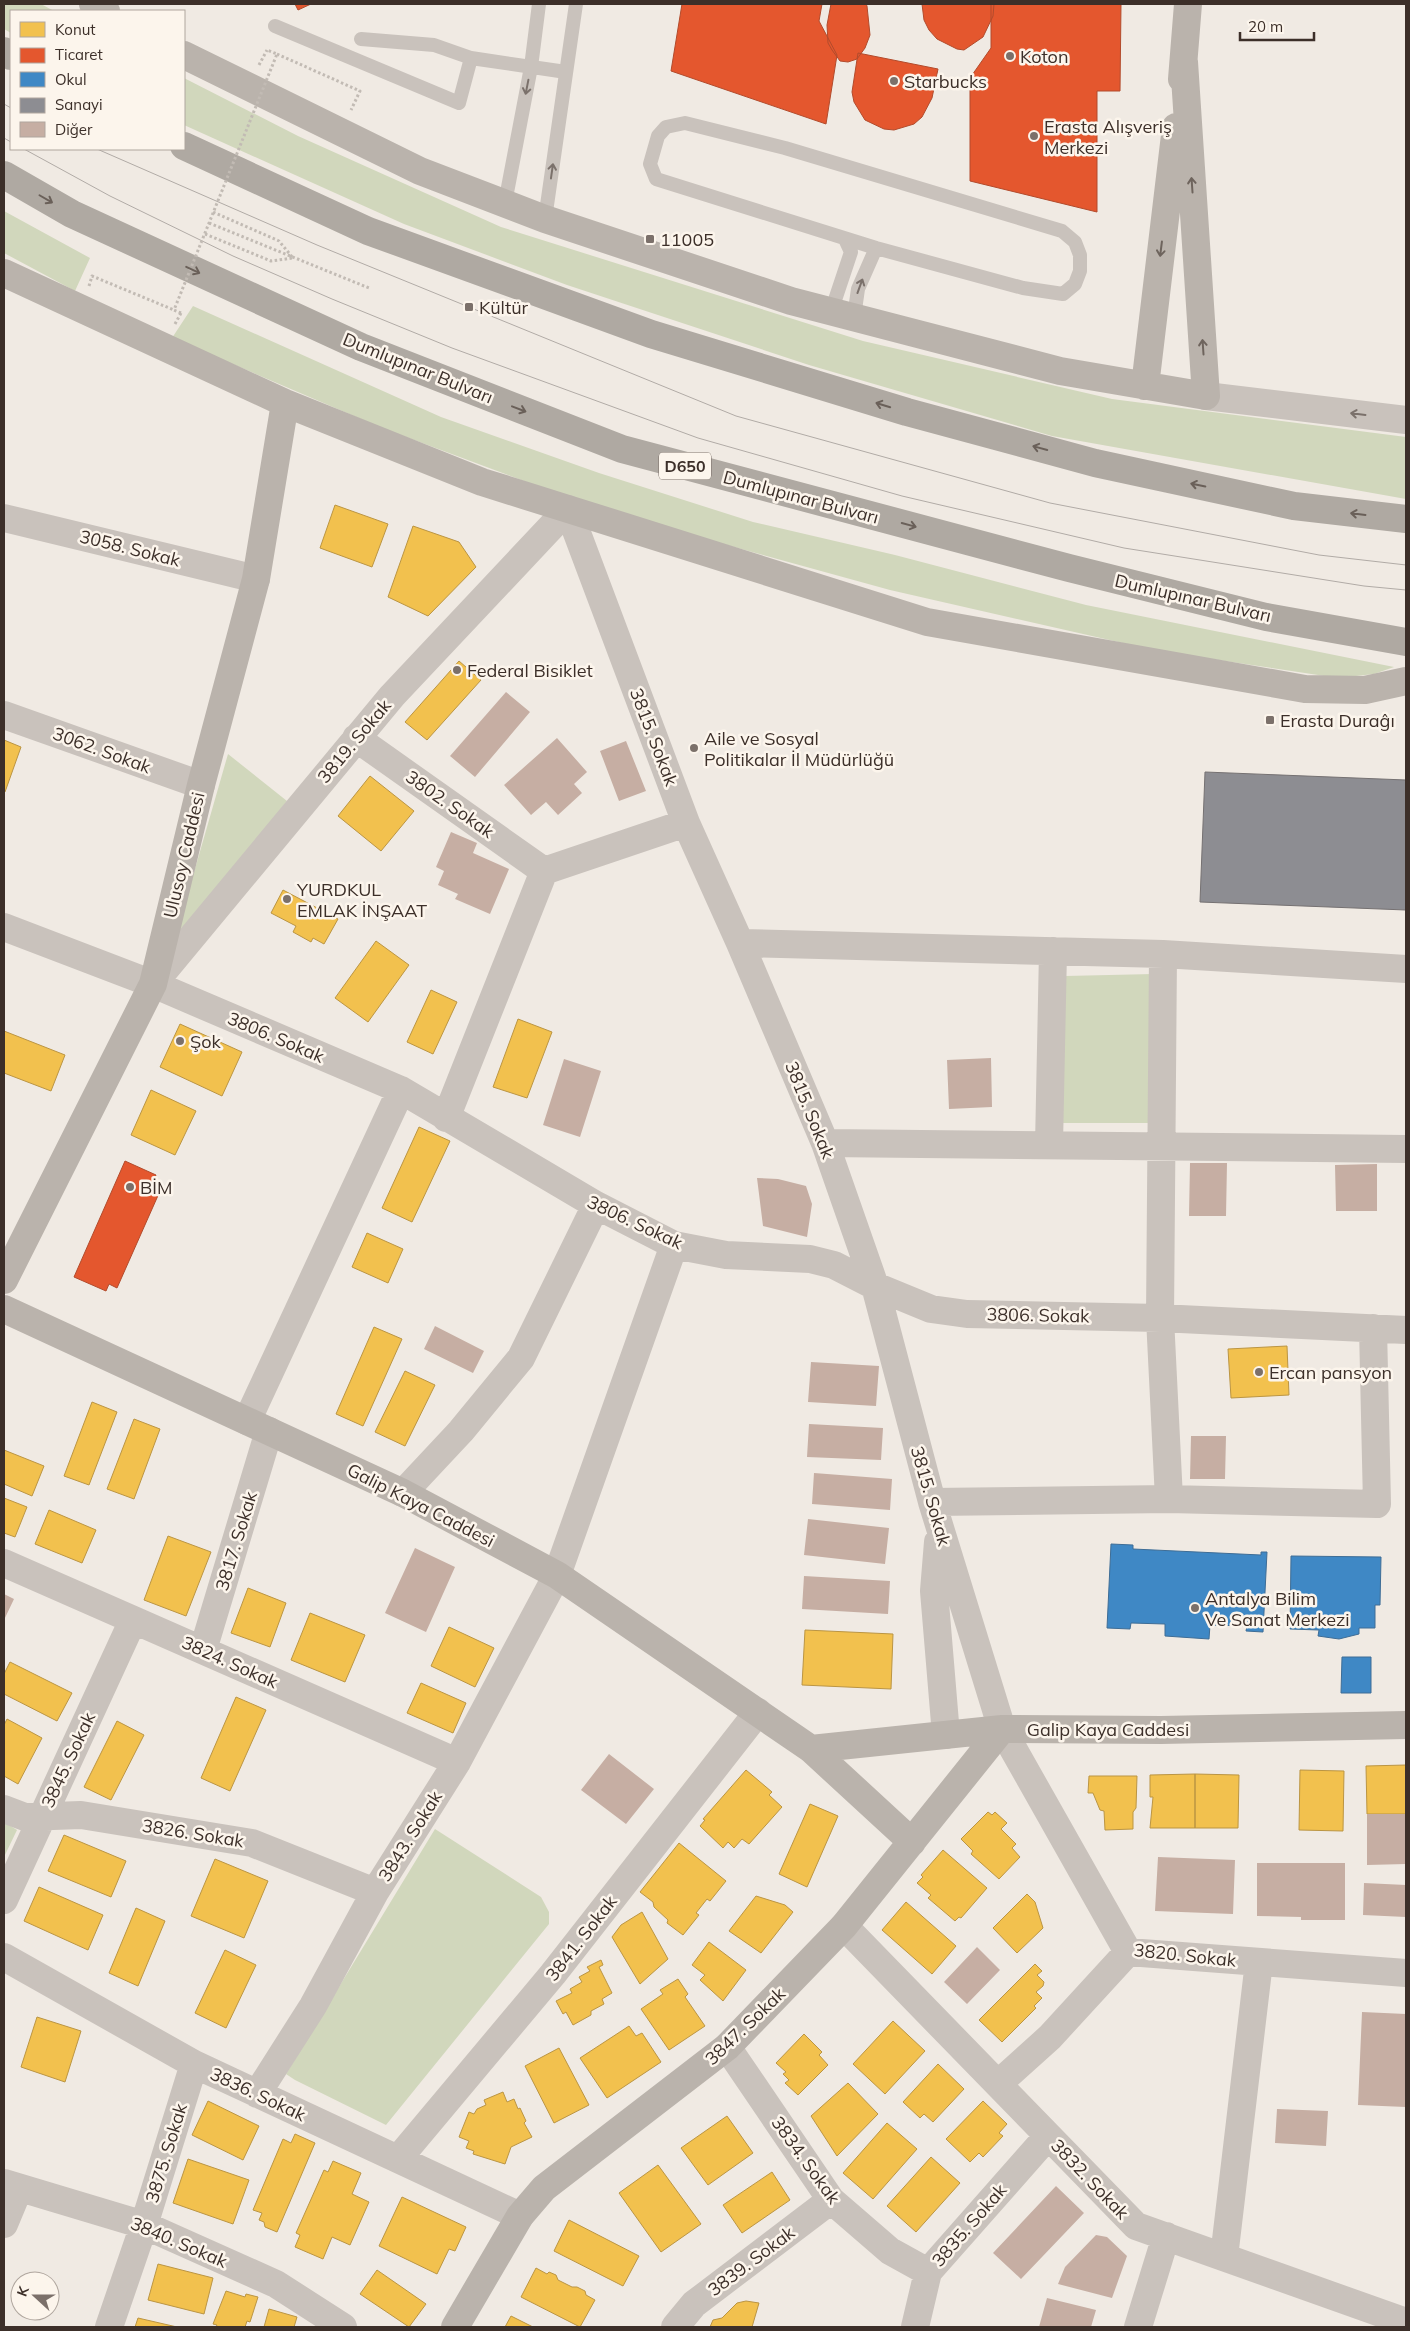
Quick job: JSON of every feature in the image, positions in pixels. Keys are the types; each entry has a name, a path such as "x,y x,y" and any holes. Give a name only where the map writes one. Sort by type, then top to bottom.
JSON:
{"highway":[{"path":"185,146 368,231 651,334 906,412 1095,463 1294,506 1406,519"},
{"name":"Dumlupınar Bulvarı","path":"4,175 72,214 361,347 622,449 1087,573 1266,617 1406,642"}],"street":[{"path":"93,4 104,10"},
{"path":"1145,386 1184,62 1188,4"},
{"path":"185,55 420,171 545,219 791,301 866,322 1060,370 1206,396 1406,420"},
{"path":"1184,62 1206,396"},
{"path":"4,273 285,403 482,482 927,622 1305,689 1365,690 1406,681"},
{"name":"Ulusoy Caddesi","path":"4,1280 153,984 200,785 256,579 285,403"},
{"name":"3819. Sokak","path":"153,984 392,696 568,509"},
{"name":"3815. Sokak","path":"568,509 686,823 740,943 825,1143 875,1286 932,1502 1002,1729"},
{"name":"3058. Sokak","path":"4,518 256,579"},
{"name":"3062. Sokak","path":"4,715 200,785"},
{"name":"3802. Sokak","path":"356,738 544,871"},
{"path":"446,1118 544,871 686,823"},
{"name":"3806. Sokak","path":"4,927 153,984 401,1090 596,1206 674,1245 726,1255 810,1260 834,1265 875,1286 931,1309 967,1314 1160,1318 1406,1330"},
{"path":"740,943 1163,954 1406,969"},
{"path":"1049,1145 1053,951"},
{"path":"1163,954 1160,1318 1169,1499"},
{"name":"3817. Sokak","path":"202,1650 258,1426 401,1090"},
{"path":"825,1143 1406,1149"},
{"path":"403,1493 461,1432 521,1358 596,1206"},
{"name":"3843. Sokak","path":"257,2094 313,2006 375,1892 457,1762 557,1575 674,1245"},
{"name":"Galip Kaya Caddesi","path":"4,1309 403,1493 557,1575 811,1749 912,1842"},
{"path":"932,1502 1169,1499 1377,1504 1374,1328"},
{"path":"940,1528 934,1591 946,1735"},
{"name":"3824. Sokak","path":"4,1563 457,1762"},
{"name":"3845. Sokak","path":"4,1900 134,1620"},
{"name":"3841. Sokak","path":"398,2159 553,1974 758,1712"},
{"name":"Galip Kaya Caddesi","path":"811,1749 1002,1729 1161,1730 1406,1725"},
{"name":"3847. Sokak","path":"455,2327 520,2216 544,2188 727,2047 844,1926 1002,1729"},
{"name":"3820. Sokak","path":"1002,1729 1128,1952 1406,1973"},
{"name":"3826. Sokak","path":"4,1809 25,1817 81,1815 252,1843 375,1892"},
{"name":"3832. Sokak","path":"844,1926 1136,2226 1406,2322"},
{"path":"998,2084 1050,2037 1128,1952"},
{"name":"3836. Sokak","path":"4,1957 194,2064 520,2216"},
{"path":"1224,2258 1259,1962"},
{"name":"3834. Sokak","path":"727,2047 831,2200 890,2251 928,2272"},
{"name":"3875. Sokak","path":"108,2327 144,2225 194,2064"},
{"name":"3835. Sokak","path":"915,2327 928,2272 1048,2136"},
{"path":"4,2224 11,2186"},
{"name":"3840. Sokak","path":"11,2186 144,2225 276,2284 343,2327"},
{"name":"3839. Sokak","path":"675,2327 694,2304 831,2200"},
{"path":"1138,2327 1166,2236"}],"lane":[{"path":"505,203 531,67 539,4"},
{"path":"545,219 576,4"},
{"path":"275,26 459,103 471,58"},
{"path":"361,39 434,45 471,58 566,72"},
{"path":"685,124 785,148 1062,231 1074,242 1080,255 1080,271 1076,284 1063,294 1023,288 876,248 656,179 650,164 658,136 666,127 685,124"},
{"path":"830,312 851,252 845,239"},
{"path":"866,322 855,310 858,289 876,248"}],"path":[{"path":"258,68 267,50 360,91 348,116"},
{"path":"174,310 277,54"},
{"path":"213,212 279,241 293,258"},
{"path":"209,224 369,288"},
{"path":"205,234 271,261 293,258"},
{"path":"87,294 92,276 181,313"}],"green space":[{"path":"4,4 41,4 52,10 10,10 10,32 4,29"},
{"path":"185,79 298,136 501,227 863,341 1112,399 1406,437 1406,499 1052,436 809,365 567,285 404,224 185,125"},
{"path":"4,211 90,258 75,291 4,253"},
{"path":"193,306 441,417 599,473 753,522 895,555 1086,605 1394,667 1374,674 1338,678 1158,651 890,590 604,511 382,428 172,338"},
{"path":"228,754 287,801 185,933 178,928"},
{"path":"1153,974 1153,1123 1060,1123 1065,976"},
{"path":"4,1822 17,1830 4,1857"},
{"path":"435,1829 541,1897 549,1912 549,1924 386,2125 286,2074"}],"building: Konut":[{"path":"335,505 388,524 372,567 320,548"},
{"path":"413,526 459,542 476,567 428,616 388,597"},
{"path":"459,661 481,680 427,740 405,722"},
{"path":"4,740 21,747 5,792 4,791"},
{"path":"370,776 414,811 381,851 338,816"},
{"path":"283,890 338,919 324,944 313,938 311,942 293,932 296,926 271,913"},
{"path":"376,941 409,965 368,1022 335,998"},
{"path":"431,990 457,1002 433,1054 407,1042"},
{"path":"518,1019 552,1032 527,1098 493,1087"},
{"path":"180,1024 242,1052 222,1096 160,1067"},
{"path":"4,1031 65,1055 51,1091 4,1073"},
{"path":"151,1090 196,1111 175,1155 131,1135"},
{"path":"419,1127 450,1141 412,1222 382,1208"},
{"path":"367,1233 403,1249 388,1283 352,1267"},
{"path":"374,1327 402,1339 363,1426 336,1414"},
{"name":"Ercan pansyon","path":"1287,1346 1289,1395 1231,1398 1228,1349"},
{"path":"405,1371 435,1385 405,1446 375,1432"},
{"path":"92,1402 117,1412 89,1485 64,1476"},
{"path":"134,1419 160,1429 134,1499 107,1489"},
{"path":"4,1450 44,1466 32,1496 4,1484"},
{"path":"4,1498 27,1507 15,1537 4,1533"},
{"path":"49,1510 96,1530 82,1563 35,1544"},
{"path":"168,1536 211,1552 186,1616 144,1600"},
{"path":"248,1588 286,1603 270,1647 231,1633"},
{"path":"310,1613 365,1635 345,1682 291,1660"},
{"path":"449,1627 494,1648 475,1687 431,1666"},
{"path":"805,1630 893,1634 891,1689 802,1685"},
{"path":"10,1662 72,1693 57,1721 4,1694 4,1674"},
{"path":"421,1683 466,1703 453,1733 407,1713"},
{"path":"236,1697 266,1710 230,1791 201,1778"},
{"path":"7,1719 42,1738 18,1784 4,1776 4,1725"},
{"path":"117,1721 144,1735 111,1800 84,1787"},
{"path":"1406,1765 1406,1814 1367,1814 1366,1766"},
{"path":"746,1770 772,1792 769,1795 782,1807 749,1844 742,1839 734,1848 728,1842 723,1848 700,1826 705,1820 703,1819"},
{"path":"1300,1770 1344,1771 1343,1831 1299,1830"},
{"path":"1195,1774 1239,1775 1238,1828 1195,1828"},
{"path":"1195,1774 1195,1828 1150,1828 1153,1797 1150,1797 1150,1775"},
{"path":"1089,1776 1137,1776 1133,1829 1105,1830 1104,1811 1100,1810 1093,1793 1088,1793"},
{"path":"810,1804 838,1816 807,1887 779,1874"},
{"path":"988,1812 992,1815 995,1812 1007,1823 1001,1829 1016,1844 1012,1848 1020,1857 999,1879 971,1854 973,1851 961,1839"},
{"path":"64,1835 126,1861 111,1897 48,1871"},
{"path":"679,1843 726,1881 710,1901 707,1899 696,1913 699,1915 683,1935 667,1923 668,1920 654,1907 653,1902 640,1892"},
{"path":"943,1850 987,1888 961,1918 959,1917 955,1921 928,1898 931,1895 917,1883 923,1877 921,1875"},
{"path":"215,1859 268,1881 244,1938 191,1916"},
{"path":"39,1887 103,1915 88,1950 24,1921"},
{"path":"1027,1894 1035,1902 1043,1928 1017,1953 993,1928"},
{"path":"756,1896 785,1905 793,1912 761,1953 729,1931"},
{"path":"906,1902 956,1946 932,1974 882,1930"},
{"path":"136,1908 165,1921 138,1986 109,1973"},
{"path":"642,1912 668,1959 640,1984 612,1937 621,1925"},
{"path":"709,1942 746,1970 723,2001 700,1980 705,1975 692,1965"},
{"path":"225,1950 256,1965 226,2028 195,2013"},
{"path":"601,1960 603,1965 599,1967 612,1993 602,1999 604,2004 591,2011 591,2015 573,2025 566,2012 563,2014 556,2001 572,1993 570,1989 582,1982 579,1977 590,1971 587,1967"},
{"path":"1035,1964 1042,1971 1037,1975 1044,1982 1043,1986 1036,1992 1042,1998 1034,2006 1036,2008 1002,2042 979,2020"},
{"path":"678,1979 688,1994 685,1997 705,2026 669,2050 641,2009 663,1994 660,1990"},
{"path":"37,2017 81,2031 65,2082 21,2067"},
{"path":"893,2021 925,2051 885,2094 853,2064"},
{"path":"629,2026 636,2036 642,2033 661,2062 607,2098 580,2058"},
{"path":"804,2034 822,2052 819,2055 828,2065 798,2095 785,2083 789,2080 783,2074 786,2072 776,2063"},
{"path":"559,2048 589,2105 554,2123 525,2066"},
{"path":"938,2064 964,2089 933,2122 924,2114 920,2118 903,2102"},
{"path":"848,2083 878,2114 837,2156 811,2116"},
{"path":"503,2092 507,2102 514,2099 518,2109 520,2108 526,2121 524,2123 532,2137 511,2147 505,2164 473,2154 474,2151 466,2148 469,2141 459,2137 469,2112 474,2114 477,2109 486,2105 484,2100"},
{"path":"208,2101 259,2126 243,2160 192,2135"},
{"path":"983,2101 1007,2124 999,2133 1003,2136 983,2157 979,2153 970,2162 946,2139"},
{"path":"727,2116 753,2153 708,2185 681,2148"},
{"path":"887,2123 917,2149 873,2199 843,2173"},
{"path":"295,2134 315,2143 277,2232 265,2227 264,2222 259,2220 262,2213 253,2210 283,2139 291,2143"},
{"path":"931,2157 960,2183 916,2232 887,2206"},
{"path":"188,2159 249,2180 233,2224 173,2203"},
{"path":"333,2161 361,2173 352,2194 369,2202 350,2245 332,2237 323,2259 295,2247 300,2235 296,2233 324,2170 328,2172"},
{"path":"658,2165 701,2224 661,2252 619,2193"},
{"path":"772,2172 790,2200 742,2233 723,2205"},
{"path":"402,2197 466,2227 455,2251 449,2249 437,2274 379,2246"},
{"path":"569,2220 639,2256 623,2286 554,2251"},
{"path":"158,2264 213,2278 204,2314 148,2300"},
{"path":"536,2268 547,2274 549,2272 556,2275 558,2280 585,2291 586,2295 595,2300 580,2327 521,2297"},
{"path":"377,2270 426,2304 409,2327 360,2294"},
{"path":"226,2291 245,2297 246,2294 258,2297 250,2322 247,2321 245,2327 216,2327 217,2325 213,2324"},
{"path":"746,2301 759,2303 752,2327 710,2327 713,2320 722,2318 737,2303"},
{"path":"269,2309 297,2317 294,2327 264,2327"},
{"path":"511,2316 533,2327 505,2327"},
{"path":"138,2318 177,2327 135,2327"}],"building: Ticaret":[{"path":"295,4 311,4 298,10"},
{"path":"682,4 822,4 819,21 837,55 826,124 671,71"},
{"path":"831,4 866,4 867,6 870,35 865,48 857,59 848,62 840,61 828,43 827,25"},
{"path":"922,4 994,4 993,16 983,37 964,50 957,49 937,39 929,30 924,20"},
{"name":"Erasta Alışveriş Merkezi","path":"991,4 1121,4 1120,91 1097,91 1097,212 970,181 970,78 991,48"},
{"path":"858,53 938,69 932,98 922,117 914,124 894,130 884,129 865,120 854,102 852,92"},
{"path":"125,1161 156,1175 151,1187 160,1191 117,1288 109,1284 106,1291 74,1277"}],"building: Okul":[{"path":"1111,1544 1133,1545 1133,1549 1261,1555 1261,1552 1267,1552 1263,1632 1246,1631 1247,1626 1210,1625 1209,1639 1165,1636 1165,1624 1131,1623 1130,1629 1107,1628"},
{"path":"1291,1556 1381,1557 1380,1605 1375,1605 1375,1628 1359,1628 1359,1634 1339,1639 1318,1636 1319,1630 1290,1629"},
{"path":"1342,1657 1371,1657 1371,1693 1341,1693"}],"building: Sanayi":[{"path":"1205,772 1406,780 1406,910 1200,902"}],"building: Diğer":[{"path":"506,692 530,712 475,777 450,756"},
{"path":"557,738 587,772 574,784 582,793 558,815 546,802 531,815 504,785"},
{"path":"626,741 646,791 619,801 600,751"},
{"path":"451,832 477,843 473,853 509,869 490,914 455,899 458,894 438,885 444,871 436,867"},
{"path":"991,1058 992,1107 949,1109 947,1060"},
{"path":"564,1059 601,1071 580,1137 543,1125"},
{"path":"1190,1163 1227,1163 1226,1216 1189,1216"},
{"path":"1377,1164 1377,1211 1336,1211 1335,1165"},
{"path":"757,1178 778,1179 806,1186 812,1204 807,1237 763,1226"},
{"path":"435,1326 484,1351 473,1373 424,1349"},
{"path":"811,1362 879,1366 876,1406 808,1402"},
{"path":"809,1424 883,1428 881,1460 807,1457"},
{"path":"1191,1436 1226,1436 1225,1479 1190,1479"},
{"path":"814,1473 892,1479 890,1510 812,1504"},
{"path":"808,1519 889,1528 885,1564 804,1555"},
{"path":"415,1548 455,1567 426,1632 385,1613"},
{"path":"804,1576 890,1581 888,1614 802,1609"},
{"path":"4,1594 14,1599 4,1620"},
{"path":"609,1754 654,1789 626,1824 581,1790"},
{"path":"1367,1814 1406,1814 1406,1864 1367,1865"},
{"path":"1158,1857 1235,1860 1233,1914 1155,1911"},
{"path":"1257,1863 1345,1863 1345,1920 1301,1920 1301,1917 1257,1916"},
{"path":"1364,1883 1406,1885 1406,1917 1363,1915"},
{"path":"977,1947 1000,1970 967,2004 944,1982"},
{"path":"1362,2012 1406,2014 1406,2107 1358,2105"},
{"path":"1277,2109 1328,2111 1326,2146 1275,2143"},
{"path":"1056,2186 1084,2213 1021,2279 993,2253"},
{"path":"1096,2235 1107,2237 1127,2256 1112,2298 1058,2284 1065,2267"},
{"path":"1047,2298 1096,2310 1091,2327 1039,2327"}],"tram line":[{"path":"4,104 10,107"},
{"path":"4,138 10,141"},
{"path":"26,150 110,196 233,256 332,299 452,348 698,438 902,496 1124,548 1364,586 1406,590"},
{"path":"99,150 317,245 736,416 1050,503 1319,555 1406,565"}],"place":[{"name":"Koton","path":"1010,56"},
{"name":"Starbucks","path":"894,81"},
{"name":"Erasta Alışveriş Merkezi","path":"1034,136"},
{"name":"11005","path":"650,239"},
{"name":"Kültür","path":"469,307"},
{"name":"Federal Bisiklet","path":"457,670"},
{"name":"Erasta Duraĝı","path":"1270,720"},
{"name":"Aile ve Sosyal Politikalar İl Müdürlüğü","path":"694,748"},
{"name":"YURDKUL EMLAK İNŞAAT","path":"287,899"},
{"name":"Şok","path":"180,1041"},
{"name":"BİM","path":"130,1187"},
{"name":"Ercan pansyon","path":"1259,1372"},
{"name":"Antalya Bilim Ve Sanat Merkezi","path":"1195,1608"}]}
